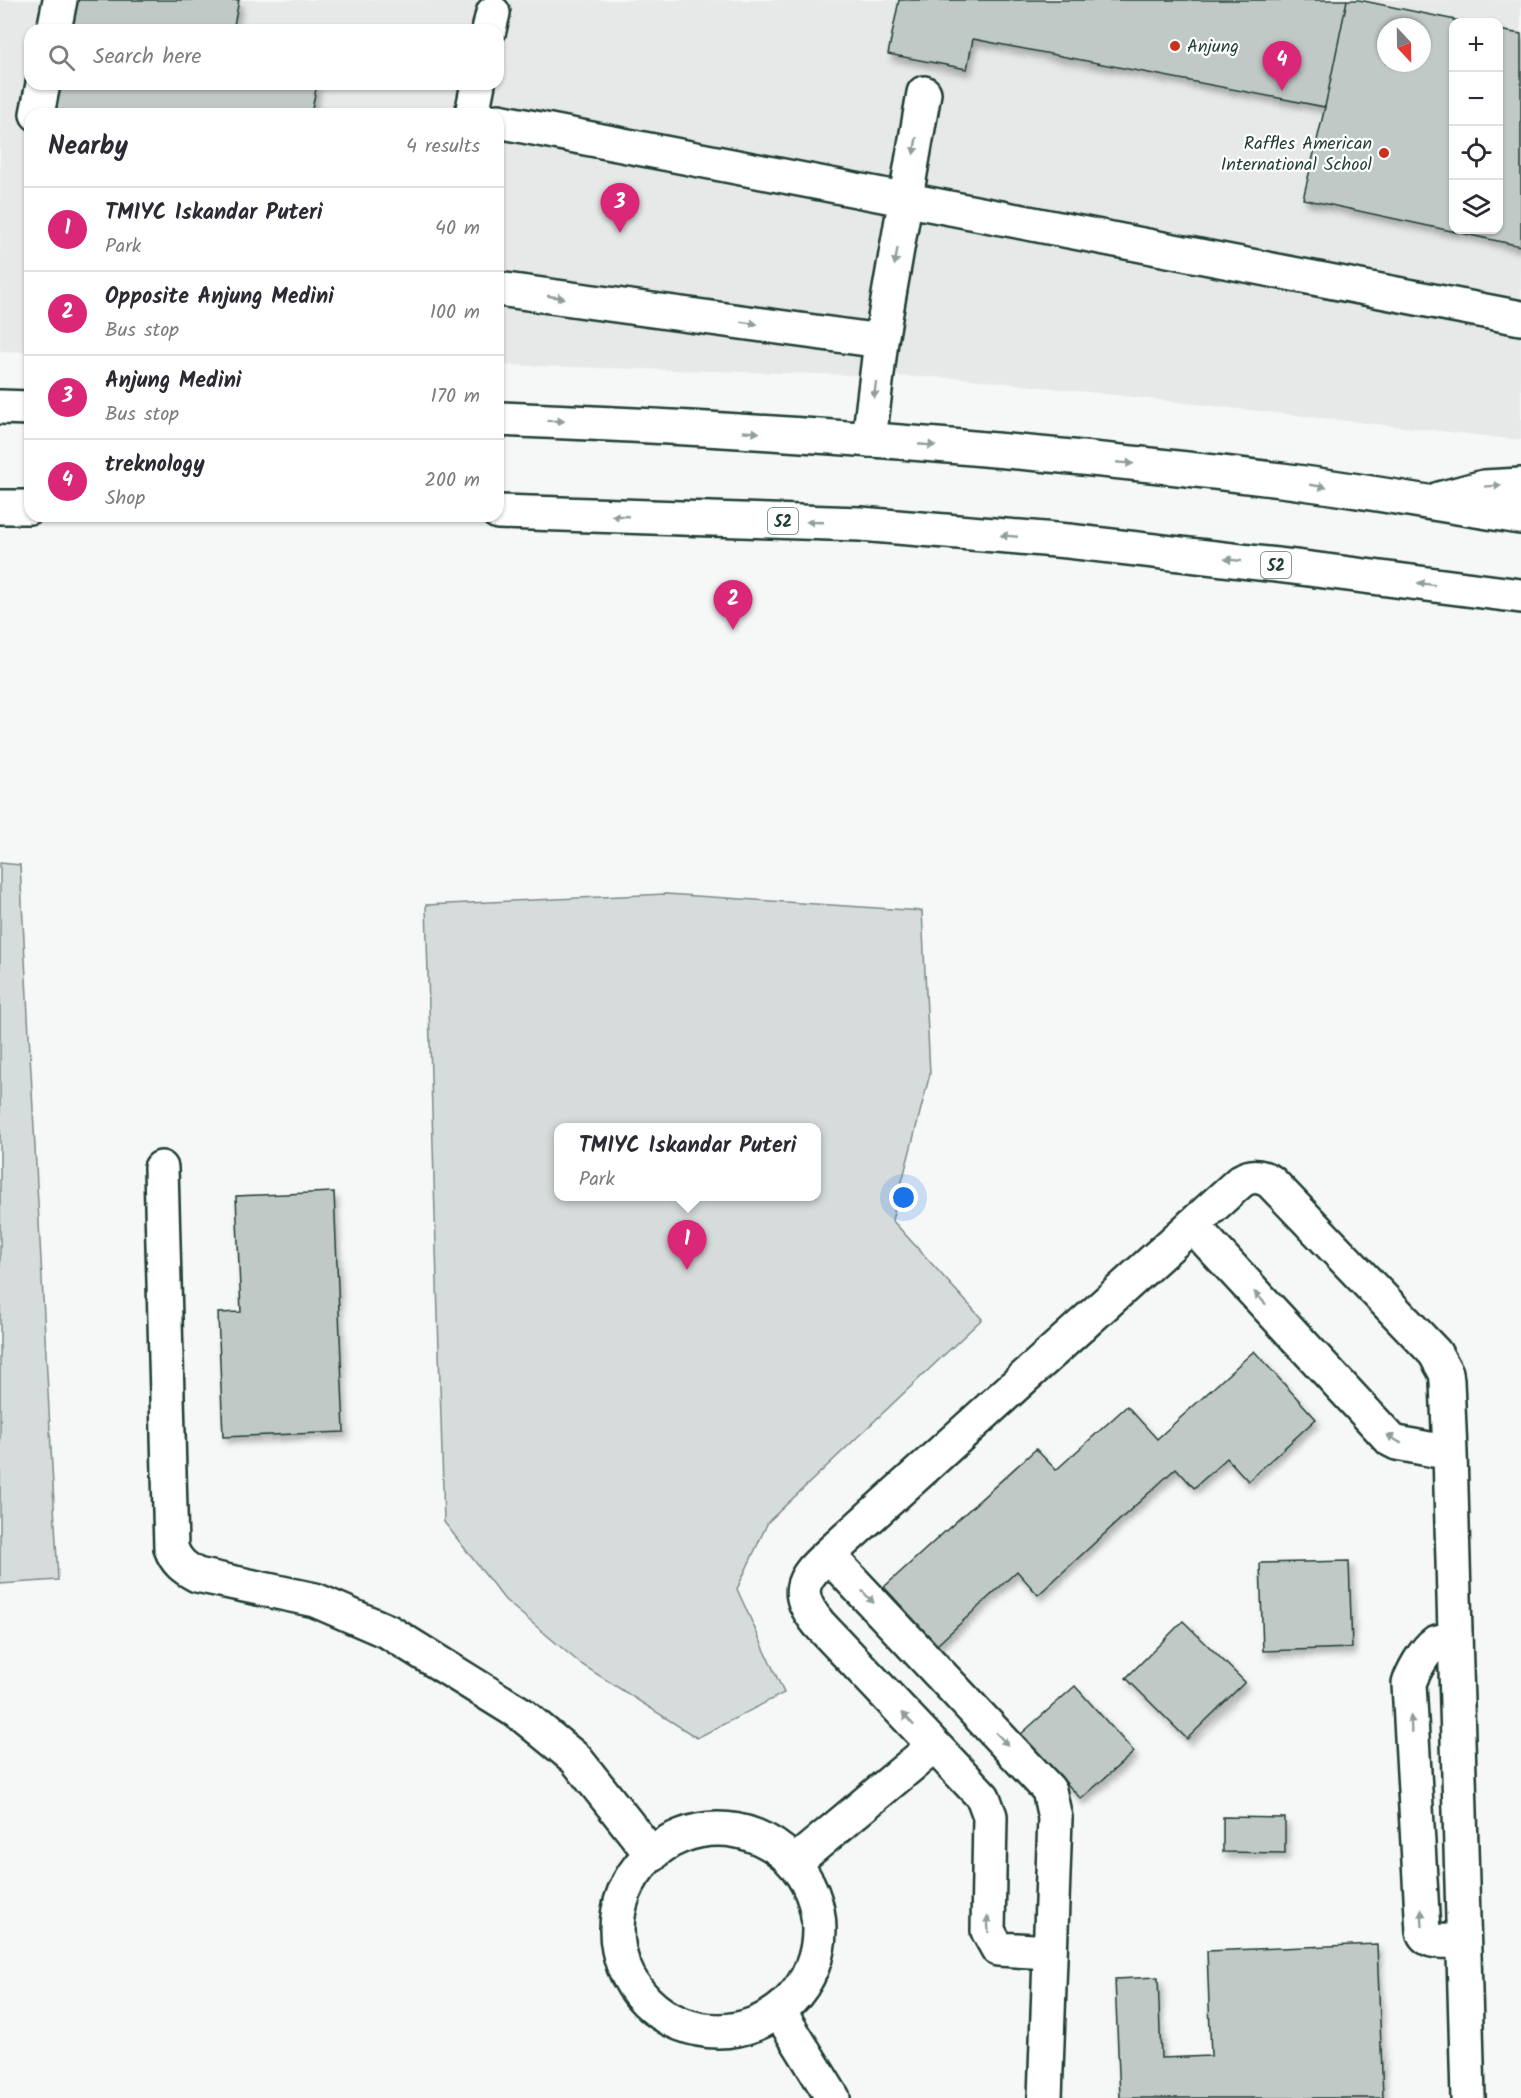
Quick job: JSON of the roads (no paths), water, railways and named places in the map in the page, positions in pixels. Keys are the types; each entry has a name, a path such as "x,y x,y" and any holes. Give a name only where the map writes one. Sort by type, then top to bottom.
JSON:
{"main road":[{"path":"55,24 60,0"},
{"path":"38,108 42,90"},
{"path":"473,108 477,90"},
{"path":"869,440 881,341 924,93"},
{"path":"504,122 1521,318"},
{"path":"504,290 881,341"},
{"path":"0,407 24,408"},
{"path":"504,419 642,424 869,440 1132,463 1284,480 1521,517"},
{"path":"1426,502 1484,487 1521,485"},
{"path":"0,507 24,507"},
{"name":"52","path":"504,512 871,525 1068,541 1521,596"},
{"path":"1484,591 1521,616"},
{"path":"161,1168 171,1548 174,1557 181,1565 197,1575 315,1600 389,1632 521,1714 572,1754 652,1855"},
{"path":"1050,1952 998,1949 988,1931 990,1816 983,1797 812,1615 804,1596 806,1578 810,1571 1240,1181 1249,1176 1257,1176 1271,1182 1439,1359 1446,1372 1468,2098"},
{"path":"1192,1225 1390,1440 1450,1453"},
{"path":"828,1555 1049,1790 1055,1818 1045,2098"},
{"path":"1454,1640 1440,1641 1432,1646 1412,1673 1409,1684 1423,1932 1430,1940 1463,1940"},
{"path":"794,1863 934,1746"},
{"path":"714,1830 735,1831 754,1836 772,1845 794,1863 812,1891 818,1912 820,1934 816,1956 808,1977 795,1996 779,2011 759,2022 738,2029 716,2032 694,2028 673,2020 655,2009 638,1993 627,1974 620,1955 617,1936 618,1916 623,1897 632,1879 652,1855 676,1839 695,1833 714,1830"},
{"path":"779,2011 833,2098"}],"place":[{"name":"Anjung","path":"1175,46"},
{"name":"treknology","path":"1282,91"},
{"name":"Raffles American International School","path":"1384,153"},
{"name":"Anjung Medini","path":"620,233"},
{"name":"Opposite Anjung Medini","path":"733,630"},
{"name":"TMIYC Iskandar Puteri","path":"687,1270"}]}
